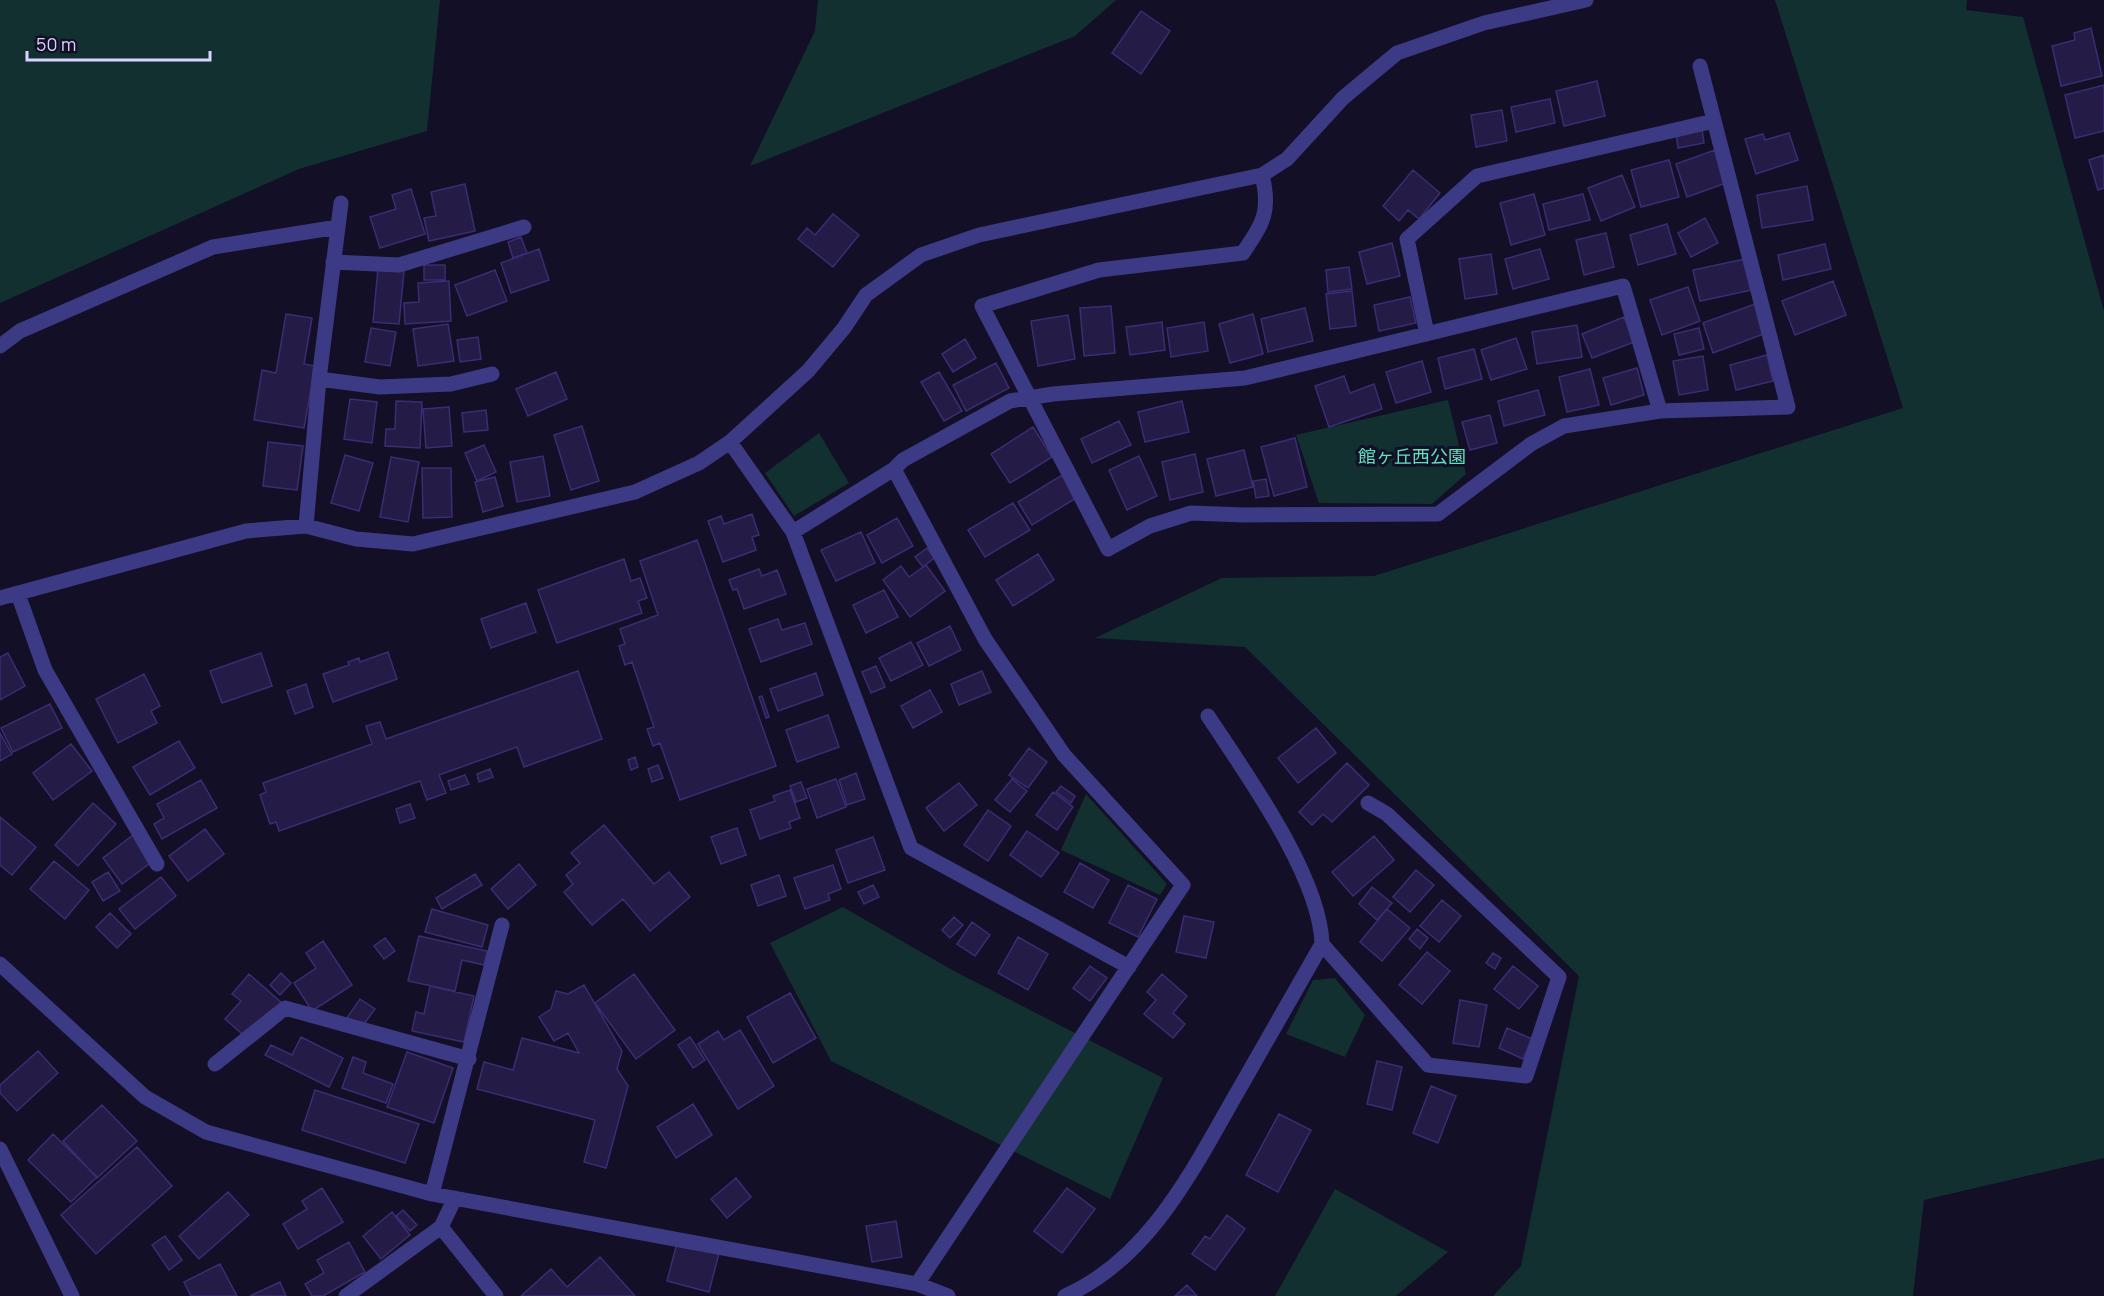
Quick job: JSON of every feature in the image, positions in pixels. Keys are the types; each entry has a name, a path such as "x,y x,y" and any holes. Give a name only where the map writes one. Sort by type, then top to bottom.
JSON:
{"street":[{"path":"0,598 246,531 306,526 356,539 413,544 635,492 699,463 730,442 808,371 844,328 866,295 921,255 979,235 1262,175 1287,159 1343,98 1397,53 1484,23 1586,0"},
{"path":"1262,175 1266,210 1264,223 1244,253 1099,270 982,306 1108,549 1150,526 1191,513 1438,514 1531,444 1564,426 1660,411 1788,407 1700,66"},
{"path":"1427,334 1407,239 1477,176 1714,121"},
{"path":"306,526 319,379 341,203"},
{"path":"0,346 20,330 213,247 338,227"},
{"path":"333,262 399,265 524,227"},
{"path":"793,532 894,469 903,460 1010,401 1245,378 1623,286 1660,411"},
{"path":"319,379 380,387 451,384 492,374"},
{"path":"730,442 793,532 911,848 1130,967"},
{"path":"894,469 985,639 1064,754 1183,885 917,1284"},
{"path":"18,594 45,670 157,864"},
{"path":"1065,1296 1082,1289 1131,1250 1171,1206 1322,944 1322,927 1314,896 1263,800 1208,716"},
{"path":"1322,944 1428,1065 1526,1076 1559,977 1387,814 1368,803"},
{"path":"432,1194 469,1059 502,925"},
{"path":"0,964 145,1097 206,1132 432,1194 917,1284 948,1296"},
{"path":"215,1064 285,1008 469,1059"},
{"path":"0,1149 72,1296"},
{"path":"346,1296 441,1227 455,1198"},
{"path":"441,1227 495,1296"}],"green space":[{"path":"0,0 440,0 427,131 299,169 0,303"},
{"path":"818,0 1116,0 1075,36 750,166 815,31"},
{"path":"1775,0 1967,0 1966,10 2023,17 2104,311 2104,1158 1924,1200 1913,1296 1493,1296 1521,1266 1579,976 1245,647 1095,638 1222,578 1374,576 1903,408"},
{"name":"館ヶ丘西公園","path":"1448,400 1466,474 1432,504 1319,503 1296,435"},
{"path":"819,433 849,483 794,516 765,473"},
{"path":"1086,794 1167,884 1160,895 1061,850"},
{"path":"843,907 954,971 1163,1078 1110,1199 831,1061 770,943"},
{"path":"1335,978 1365,1015 1345,1057 1286,1034 1313,980"},
{"path":"1335,1189 1448,1252 1396,1296 1275,1296"}],"building":[{"path":"1141,11 1170,31 1141,74 1112,53"},
{"path":"2091,28 2102,76 2061,86 2052,46 2075,40 2074,33"},
{"path":"1597,81 1605,116 1564,126 1556,91"},
{"path":"2104,85 2104,131 2075,138 2065,95"},
{"path":"1550,99 1555,123 1516,132 1511,107"},
{"path":"1502,110 1507,141 1476,147 1471,115"},
{"path":"1702,129 1704,143 1678,148 1676,133"},
{"path":"1789,133 1798,160 1756,174 1745,139 1763,134 1765,140"},
{"path":"1715,150 1726,183 1687,197 1676,164"},
{"path":"2104,155 2104,188 2098,190 2089,160"},
{"path":"1669,160 1679,197 1641,207 1631,170"},
{"path":"1413,170 1440,193 1419,219 1408,210 1399,221 1383,206"},
{"path":"1622,175 1635,207 1601,221 1588,188"},
{"path":"465,184 475,231 429,241 424,218 436,216 431,192"},
{"path":"1807,186 1813,220 1762,228 1757,195"},
{"path":"411,189 425,234 380,248 370,217 396,209 392,195"},
{"path":"1534,194 1545,235 1511,245 1500,203"},
{"path":"1583,194 1590,220 1549,230 1543,204"},
{"path":"833,214 859,235 833,267 798,239 807,228 815,235"},
{"path":"1705,218 1718,243 1691,257 1678,233"},
{"path":"1667,224 1676,254 1638,265 1630,235"},
{"path":"1606,233 1614,267 1584,275 1576,240"},
{"path":"521,237 527,253 513,258 508,242"},
{"path":"1392,243 1400,276 1367,284 1359,252"},
{"path":"1825,244 1831,269 1783,280 1778,255"},
{"path":"539,249 549,280 511,293 501,263"},
{"path":"1540,249 1549,279 1513,289 1505,259"},
{"path":"1491,254 1497,294 1465,299 1459,259"},
{"path":"1745,259 1752,290 1700,301 1693,270"},
{"path":"424,265 445,265 445,280 424,280"},
{"path":"1349,267 1352,289 1328,292 1326,270"},
{"path":"378,268 404,271 399,324 373,322"},
{"path":"495,270 507,301 467,316 455,285"},
{"path":"449,281 451,321 405,324 404,303 419,302 418,283"},
{"path":"1833,281 1846,315 1795,335 1782,301"},
{"path":"1688,287 1700,321 1662,335 1650,300"},
{"path":"1352,291 1356,326 1330,329 1326,294"},
{"path":"1410,297 1416,323 1379,331 1374,305"},
{"path":"1755,304 1766,333 1713,353 1703,323"},
{"path":"1111,306 1115,353 1084,356 1080,308"},
{"path":"1305,308 1313,341 1268,352 1261,319"},
{"path":"286,314 312,318 304,364 315,366 304,428 254,420 262,370 276,373"},
{"path":"1253,314 1263,354 1230,363 1219,324"},
{"path":"1068,315 1075,359 1038,366 1031,321"},
{"path":"1624,317 1634,342 1592,358 1582,334"},
{"path":"1162,322 1165,350 1130,355 1126,327"},
{"path":"1204,322 1208,351 1171,357 1167,328"},
{"path":"448,324 454,361 418,366 413,329"},
{"path":"1577,325 1582,357 1537,364 1532,332"},
{"path":"371,328 396,332 390,366 365,362"},
{"path":"1699,328 1704,349 1679,355 1674,334"},
{"path":"478,337 481,359 460,362 457,340"},
{"path":"1516,338 1527,369 1491,380 1481,350"},
{"path":"965,339 976,358 953,372 942,354"},
{"path":"1474,349 1482,379 1445,389 1438,358"},
{"path":"1767,355 1773,381 1736,390 1730,365"},
{"path":"1703,356 1708,390 1679,395 1673,361"},
{"path":"1422,361 1431,392 1396,403 1386,372"},
{"path":"996,363 1009,388 966,411 953,385"},
{"path":"1637,368 1644,395 1611,405 1603,378"},
{"path":"1590,369 1599,405 1567,412 1559,377"},
{"path":"556,372 567,399 528,416 516,389"},
{"path":"939,372 962,411 944,421 921,382"},
{"path":"1344,376 1350,393 1374,384 1382,409 1329,427 1315,386"},
{"path":"1538,390 1545,415 1504,426 1498,401"},
{"path":"350,399 377,402 372,443 344,439"},
{"path":"396,401 422,402 420,448 385,446 386,429 395,429"},
{"path":"1182,401 1189,432 1145,442 1138,412"},
{"path":"449,407 452,446 426,448 423,409"},
{"path":"486,410 488,430 464,432 462,413"},
{"path":"1490,415 1497,443 1470,450 1462,422"},
{"path":"1119,421 1131,445 1092,463 1081,439"},
{"path":"582,426 599,481 571,490 554,435"},
{"path":"1033,427 1052,457 1010,483 991,454"},
{"path":"1295,438 1307,487 1274,496 1261,447"},
{"path":"268,442 303,446 297,490 263,486"},
{"path":"484,445 496,472 477,481 465,453"},
{"path":"1244,450 1253,487 1216,496 1207,459"},
{"path":"1195,454 1203,492 1170,500 1162,462"},
{"path":"345,455 373,463 359,511 331,503"},
{"path":"543,456 550,496 517,502 510,462"},
{"path":"1139,456 1157,496 1127,510 1109,470"},
{"path":"391,457 419,462 408,522 380,517"},
{"path":"422,468 451,468 452,517 423,518"},
{"path":"1067,472 1081,495 1032,525 1018,502"},
{"path":"495,477 503,506 483,512 475,482"},
{"path":"1266,479 1269,496 1256,498 1253,481"},
{"path":"1013,503 1030,530 985,557 968,530"},
{"path":"752,514 759,535 752,537 756,550 723,562 708,521 721,516 724,524"},
{"path":"897,518 913,546 882,563 867,535"},
{"path":"861,532 875,563 836,581 821,550"},
{"path":"697,540 776,766 680,800 660,743 653,746 647,729 654,727 632,662 625,665 619,646 625,644 620,629 658,615 640,561"},
{"path":"927,548 934,558 923,567 915,557"},
{"path":"1038,554 1054,580 1013,606 996,580"},
{"path":"624,559 631,581 640,578 647,598 638,601 642,613 557,643 538,590"},
{"path":"926,565 945,591 910,617 883,580 901,566 909,577"},
{"path":"759,569 762,576 777,570 786,594 744,609 737,589 733,590 729,580"},
{"path":"884,590 898,617 866,633 853,605"},
{"path":"526,603 536,632 491,648 481,619"},
{"path":"778,619 782,630 805,623 812,644 761,662 749,629"},
{"path":"950,626 961,650 929,666 917,643"},
{"path":"911,642 923,665 891,681 879,658"},
{"path":"388,652 397,679 333,702 323,674 349,665 348,662 359,658 360,662"},
{"path":"8,653 25,686 0,700 0,657"},
{"path":"261,653 272,686 222,703 210,671"},
{"path":"876,666 885,687 871,693 862,672"},
{"path":"578,671 602,739 524,767 517,747 439,775 446,793 427,800 420,781 279,831 276,822 270,824 260,795 266,792 263,783 372,744 366,726 380,722 386,739"},
{"path":"982,671 991,692 959,705 951,684"},
{"path":"816,673 823,695 778,711 770,689"},
{"path":"144,674 160,706 151,711 157,723 118,743 96,699"},
{"path":"306,684 313,707 295,714 287,691"},
{"path":"930,690 942,712 913,728 901,706"},
{"path":"762,696 769,717 766,718 759,697"},
{"path":"50,704 62,728 13,752 1,728"},
{"path":"828,715 839,747 797,762 786,730"},
{"path":"1316,728 1336,753 1298,783 1278,758"},
{"path":"0,733 12,754 0,761"},
{"path":"179,741 195,768 150,795 133,767"},
{"path":"71,744 92,771 53,800 33,773"},
{"path":"1029,748 1047,762 1028,788 1009,775"},
{"path":"635,757 638,767 631,770 628,760"},
{"path":"1347,763 1369,785 1332,822 1323,814 1312,825 1299,812"},
{"path":"658,765 663,778 652,782 648,769"},
{"path":"490,769 493,777 479,782 477,774"},
{"path":"856,773 865,799 847,805 839,780"},
{"path":"465,775 469,784 451,790 448,781"},
{"path":"836,779 846,807 817,818 807,789"},
{"path":"1012,779 1027,791 1010,812 995,800"},
{"path":"201,780 217,808 162,839 154,824 164,818 157,804"},
{"path":"801,782 807,798 796,802 790,786"},
{"path":"959,783 977,805 944,831 926,808"},
{"path":"1061,786 1075,796 1071,803 1056,792"},
{"path":"790,790 800,818 789,822 791,828 760,839 750,810 775,801 773,796"},
{"path":"1053,792 1073,807 1057,830 1036,815"},
{"path":"93,803 116,824 78,866 55,845"},
{"path":"410,804 415,818 400,823 396,809"},
{"path":"988,810 1011,826 988,861 964,845"},
{"path":"0,817 36,847 12,875 0,865"},
{"path":"604,825 654,884 669,872 690,897 650,931 623,899 592,925 564,892 573,884 566,875 580,863 571,853"},
{"path":"737,828 746,855 721,864 711,837"},
{"path":"205,829 224,854 188,881 169,856"},
{"path":"1027,831 1059,853 1041,877 1010,855"},
{"path":"133,835 153,861 122,884 103,858"},
{"path":"1374,836 1394,860 1353,896 1332,872"},
{"path":"873,837 885,870 848,883 836,850"},
{"path":"54,861 89,890 65,919 30,889"},
{"path":"1080,863 1109,880 1093,908 1064,892"},
{"path":"519,864 536,885 508,909 491,889"},
{"path":"833,865 841,889 828,894 830,900 805,909 794,878"},
{"path":"1416,870 1434,885 1410,912 1393,897"},
{"path":"108,872 120,891 103,901 92,882"},
{"path":"475,874 482,885 442,909 436,898"},
{"path":"779,875 786,896 758,906 751,885"},
{"path":"161,877 176,896 135,929 119,909"},
{"path":"873,885 879,897 864,904 858,892"},
{"path":"1128,885 1157,899 1138,937 1109,923"},
{"path":"1372,887 1392,903 1377,920 1359,904"},
{"path":"1442,900 1461,916 1439,942 1420,926"},
{"path":"432,909 488,925 482,947 425,932"},
{"path":"1387,909 1410,928 1382,961 1360,942"},
{"path":"110,913 131,934 117,948 96,927"},
{"path":"1184,916 1214,922 1206,958 1176,952"},
{"path":"954,917 963,925 950,938 942,930"},
{"path":"972,922 990,935 975,956 957,944"},
{"path":"1417,929 1428,938 1420,949 1409,939"},
{"path":"419,936 487,951 484,965 462,960 455,991 408,981"},
{"path":"1018,937 1048,954 1028,990 998,973"},
{"path":"385,938 395,951 384,959 374,946"},
{"path":"323,941 352,985 312,1011 294,983 316,968 306,953"},
{"path":"1427,952 1450,971 1422,1004 1399,985"},
{"path":"1493,953 1501,958 1495,969 1486,963"},
{"path":"1090,966 1107,978 1090,1001 1073,988"},
{"path":"1513,966 1538,986 1519,1009 1494,989"},
{"path":"281,973 291,983 280,995 270,985"},
{"path":"249,974 282,1003 250,1041 225,1019 241,1001 232,994"},
{"path":"634,974 675,1030 636,1059 595,1003"},
{"path":"1162,974 1187,996 1173,1013 1185,1024 1173,1038 1144,1014 1156,1000 1147,992"},
{"path":"584,985 622,1051 617,1069 628,1086 606,1168 584,1162 595,1120 477,1089 484,1062 513,1070 522,1038 579,1053 568,1033 554,1041 539,1017 551,1009 556,991 568,994"},
{"path":"430,986 474,996 464,1042 412,1031 416,1012 424,1014"},
{"path":"790,993 816,1038 773,1063 747,1017"},
{"path":"360,999 375,1009 361,1028 347,1018"},
{"path":"1460,1000 1487,1005 1479,1047 1453,1043"},
{"path":"1507,1028 1532,1039 1523,1059 1499,1048"},
{"path":"740,1030 774,1086 738,1109 698,1044 718,1031 724,1040"},
{"path":"301,1037 343,1058 329,1087 265,1055 271,1045 292,1055"},
{"path":"690,1037 705,1060 693,1068 678,1045"},
{"path":"38,1051 58,1073 17,1111 0,1093 0,1085"},
{"path":"407,1052 453,1068 434,1123 387,1107"},
{"path":"353,1057 366,1062 363,1073 393,1084 386,1103 342,1088"},
{"path":"1377,1061 1402,1067 1392,1110 1367,1104"},
{"path":"1431,1086 1456,1096 1438,1143 1413,1133"},
{"path":"315,1090 419,1124 405,1163 302,1130"},
{"path":"693,1104 712,1135 676,1158 657,1127"},
{"path":"102,1105 137,1141 97,1178 63,1141"},
{"path":"1279,1114 1311,1130 1278,1192 1246,1175"},
{"path":"53,1134 97,1177 71,1202 28,1160"},
{"path":"137,1147 172,1186 96,1254 61,1215"},
{"path":"736,1178 751,1197 727,1218 711,1199"},
{"path":"322,1188 343,1222 298,1249 283,1224 307,1209 302,1201"},
{"path":"1067,1188 1095,1209 1062,1253 1034,1231"},
{"path":"228,1192 249,1215 199,1259 179,1236"},
{"path":"403,1210 417,1225 410,1231 396,1216"},
{"path":"392,1212 410,1235 381,1259 363,1236"},
{"path":"1227,1215 1245,1229 1215,1270 1192,1254 1205,1236 1210,1239"},
{"path":"896,1221 902,1257 872,1262 866,1226"},
{"path":"165,1236 182,1260 169,1270 152,1245"},
{"path":"349,1242 365,1272 323,1296 312,1296 305,1284 324,1273 317,1260"},
{"path":"677,1243 719,1253 709,1292 667,1281"},
{"path":"600,1257 635,1296 521,1296 551,1269 567,1287"},
{"path":"220,1264 237,1296 191,1296 184,1282"},
{"path":"280,1282 286,1296 250,1296"},
{"path":"1187,1285 1197,1296 1175,1296"}]}
